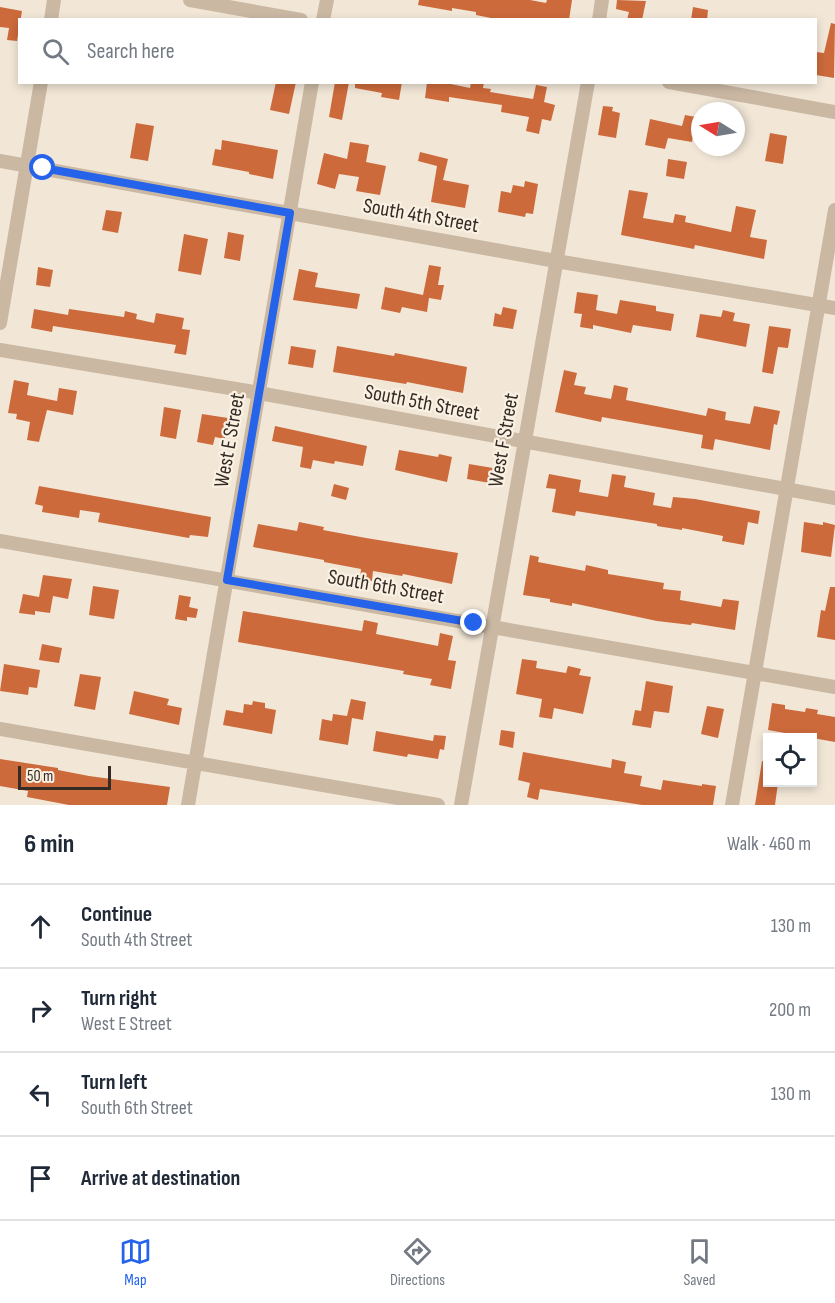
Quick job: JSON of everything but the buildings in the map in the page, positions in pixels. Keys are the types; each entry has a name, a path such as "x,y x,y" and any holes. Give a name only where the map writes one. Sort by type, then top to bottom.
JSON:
{"street":[{"path":"51,18 54,0"},
{"path":"190,0 290,18"},
{"path":"323,18 327,0"},
{"path":"599,18 602,0"},
{"path":"0,323 41,84"},
{"name":"West E Street","path":"188,805 312,84"},
{"name":"West F Street","path":"460,805 588,84"},
{"path":"680,84 835,112"},
{"name":"South 4th Street","path":"0,161 556,261 835,308"},
{"path":"732,805 835,210"},
{"name":"South 5th Street","path":"0,350 259,393 835,498"},
{"name":"South 6th Street","path":"0,541 835,687"},
{"path":"0,729 438,805"}],"route":[{"path":"43,168 290,213 227,580 474,623"}]}
